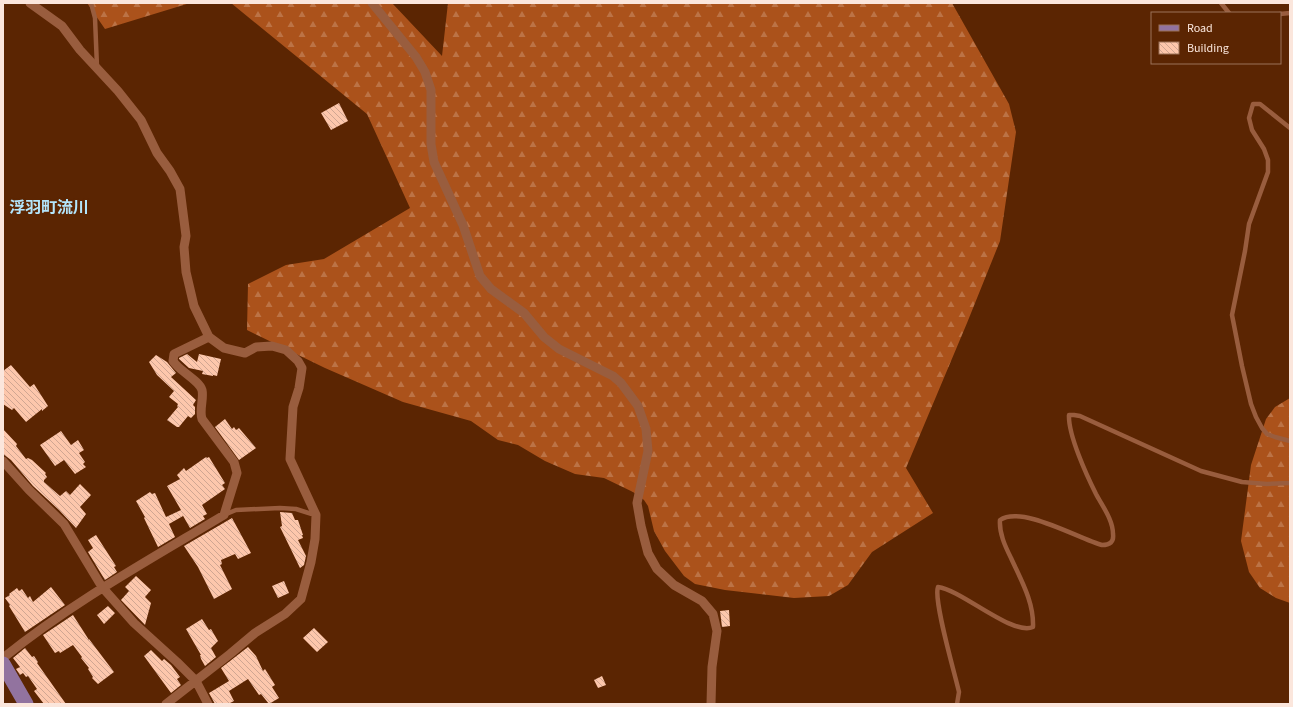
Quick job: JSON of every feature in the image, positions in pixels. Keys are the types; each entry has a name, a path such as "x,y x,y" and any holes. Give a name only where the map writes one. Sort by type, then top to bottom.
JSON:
{"main road":[{"path":"3,664 26,704"}],"street":[{"path":"30,3 62,26 80,50 118,91 141,120 157,153 170,171 180,189 186,236 184,247 186,272 194,306 209,337 224,348 245,353 256,347 272,346 286,350 298,361 302,368 299,388 293,407 290,459 316,515 314,547 301,599 285,614 255,633 166,704"},
{"path":"372,3 416,57 425,72 431,90 431,144 434,162 463,225 480,276 491,290 524,313 544,337 559,349 613,376 621,383 638,406 646,429 648,451 637,503 641,526 648,553 657,569 674,585 702,601 713,614 717,631 712,667 712,704"},
{"path":"3,658 30,636 102,587 224,515 237,473 234,462 202,419 200,414 202,392 200,385 176,366 173,361 174,354 209,337"},
{"path":"5,466 64,524 102,587 134,624 178,662 196,681 208,704"}],"lane":[{"path":"91,3 95,18 98,69"},
{"path":"1222,3 1228,12"},
{"path":"1290,128 1260,104 1253,104 1249,118 1252,130 1264,149 1268,160 1268,172 1249,224 1232,315 1242,366 1251,404 1256,417 1267,434 1290,441"},
{"path":"957,704 959,692 939,609 936,591 938,588 947,589 996,617 1022,628 1029,629 1033,627 1031,603 1003,541 999,525 1000,520 1004,517 1018,516 1048,523 1102,545 1108,545 1112,541 1114,535 1112,524 1095,492 1076,447 1069,423 1069,415 1080,416 1201,471 1242,482 1267,484 1290,483"},
{"path":"224,515 236,510 285,508 296,509 316,515"}],"green space":[{"path":"87,3 190,3 105,29"},
{"path":"231,3 392,3 442,56 448,3 952,3 1009,104 1016,132 1000,241 906,468 933,513 872,552 848,585 829,596 794,598 725,590 695,584 684,576 665,551 654,531 648,506 644,500 633,492 604,478 575,474 545,461 518,445 498,440 471,421 403,402 325,368 247,330 248,284 286,265 324,259 410,208 367,114"},
{"path":"1290,398 1290,603 1276,598 1260,588 1249,572 1241,541 1251,465 1266,419 1275,407"}],"building":[{"path":"339,103 348,121 331,130 321,113"},
{"path":"187,354 197,362 199,354 221,359 217,376 202,374 203,371 189,368 179,359"},
{"path":"156,355 167,362 176,373 171,377 196,400 193,405 195,407 195,414 191,418 188,416 179,427 167,420 178,407 178,404 169,397 174,391 157,375 149,362"},
{"path":"11,365 30,387 34,384 48,406 26,422 14,408 12,410 3,404 3,371"},
{"path":"225,419 232,429 234,427 236,430 239,428 256,448 239,460 215,427"},
{"path":"3,429 17,444 16,446 26,459 28,458 32,460 46,473 45,474 47,477 44,482 60,496 66,491 70,495 80,484 91,495 80,507 86,514 76,528 33,486 11,460 3,454"},
{"path":"61,431 71,445 78,440 84,450 79,453 85,462 83,464 86,467 75,474 64,460 55,466 40,445"},
{"path":"206,457 209,457 225,483 222,485 225,489 202,505 207,514 203,516 205,519 190,528 182,514 183,516 169,524 175,537 158,547 144,518 145,517 136,501 150,492 152,494 155,493 166,517 181,510 167,486 180,479 177,475 184,468 186,471"},
{"path":"280,512 292,513 295,520 298,520 303,538 298,540 306,556 304,565 300,568 280,527 282,526"},
{"path":"232,518 251,553 238,559 235,554 221,560 222,564 220,565 232,589 214,599 198,567 184,546"},
{"path":"96,535 116,566 114,567 117,572 105,580 88,552 93,548 88,540"},
{"path":"136,576 151,590 145,597 151,603 145,625 121,600 129,591 125,587"},
{"path":"284,581 289,593 278,598 272,586"},
{"path":"51,587 65,605 25,632 5,598 17,588 19,591 22,589 28,598 30,596 33,602"},
{"path":"108,606 115,613 104,624 97,615"},
{"path":"729,610 730,626 722,627 720,611"},
{"path":"73,615 89,640 114,672 98,684 92,678 93,677 88,669 89,668 73,645 60,653 59,651 55,653 43,635"},
{"path":"202,619 209,630 211,629 218,641 211,648 216,657 205,666 201,659 201,655 186,629"},
{"path":"314,628 328,642 317,652 303,638"},
{"path":"248,647 256,656 263,671 265,669 275,685 272,687 279,698 269,704 261,694 259,695 248,679 229,691 234,701 228,704 215,704 209,693 229,681 221,668"},
{"path":"25,648 32,657 34,656 38,662 37,663 66,704 44,704 34,691 37,689 28,676 26,677 23,673 20,675 16,669 20,667 13,658"},
{"path":"151,650 162,661 164,659 171,665 180,677 177,679 181,685 171,693 144,656"},
{"path":"602,676 606,685 598,688 594,680"}],"district":[{"name":"浮羽町流川","path":"49,208"}]}
